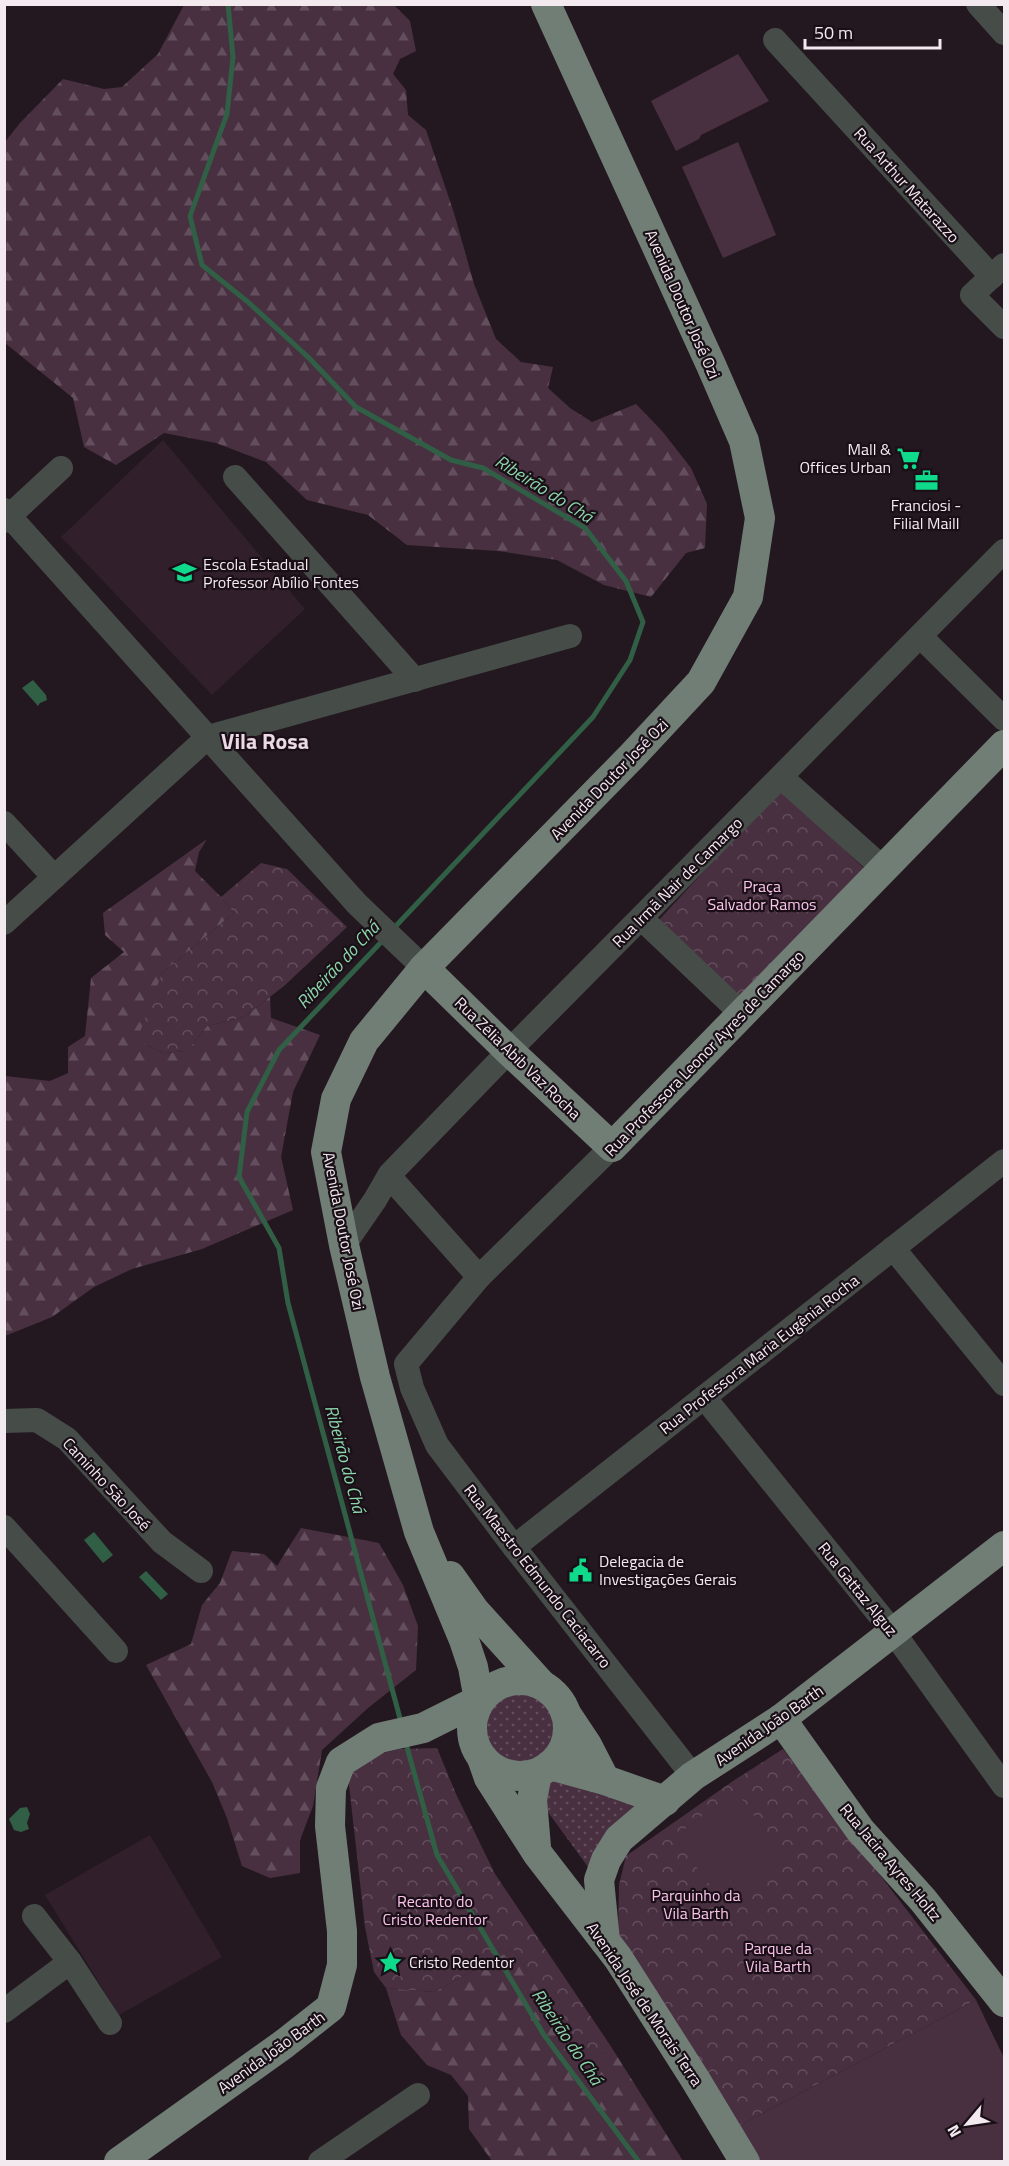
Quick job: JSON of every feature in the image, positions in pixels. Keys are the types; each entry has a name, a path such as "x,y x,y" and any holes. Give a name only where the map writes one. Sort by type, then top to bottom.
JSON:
{"main road":[{"name":"Avenida Doutor José Ozi","path":"479,1700 473,1667 464,1640 419,1533 375,1377 344,1245 326,1152 336,1100 364,1041 424,968 701,682 748,597 760,518 744,441 546,4"},
{"name":"Rua Professora Leonor Ayres de Camargo","path":"612,1148 1005,745"},
{"name":"Rua Zélia Abib Vaz Rocha","path":"424,968 612,1148"},
{"name":"Avenida Doutor José Ozi","path":"419,1533 474,1610 541,1684"},
{"name":"Avenida João Barth","path":"605,1941 599,1880 606,1860 619,1839 693,1776 782,1719 1005,1546"},
{"path":"478,1750 471,1732 472,1716 479,1700 491,1688 506,1681 523,1679 541,1684 551,1691 561,1703 605,1780"},
{"name":"Avenida João Barth","path":"118,2162 284,2044 331,2007 342,1965 342,1931 330,1826 331,1788 341,1762 379,1738 423,1728 479,1700"},
{"path":"423,1728 440,1736 448,1736 478,1750 499,1772 515,1777 530,1776 556,1760 564,1747 568,1732 565,1712"},
{"name":"Rua Jacira Ayres Holtz","path":"782,1719 860,1830 923,1900 1005,2002"},
{"name":"Avenida José de Morais Terra","path":"478,1750 489,1779 537,1852 605,1941 695,2079 745,2162"},
{"path":"544,1769 605,1780 665,1801"},
{"path":"537,1852 532,1800 544,1769"}],"street":[{"path":"978,4 1005,33"},
{"name":"Rua Arthur Matarazzo","path":"775,40 998,271 972,295 1005,327"},
{"path":"61,468 6,515 357,904 424,968"},
{"path":"235,477 415,680"},
{"name":"Rua Irmã Nair de Camargo","path":"344,1245 389,1176 509,1051 1005,551"},
{"path":"4,922 208,737 570,636"},
{"path":"921,637 1005,719"},
{"path":"781,777 884,869"},
{"path":"4,824 54,877"},
{"path":"641,918 743,1015"},
{"name":"Rua Professora Leonor Ayres de Camargo","path":"406,1364 478,1276 612,1148"},
{"name":"Rua Professora Maria Eugênia Rocha","path":"514,1547 1005,1161"},
{"path":"389,1176 478,1276"},
{"path":"361,1221 382,1211 403,1205 417,1208"},
{"path":"893,1248 1005,1384"},
{"name":"Rua Maestro Edmundo Caciacarro","path":"406,1364 412,1388 437,1445 693,1776"},
{"name":"Rua Gattaz Alguz","path":"704,1397 894,1633 1005,1786"},
{"name":"Caminho São José","path":"4,1421 37,1420 67,1438 162,1542 201,1571"},
{"path":"4,1527 116,1651"},
{"path":"34,1916 70,1962 110,2023"},
{"path":"4,2011 70,1962"},
{"path":"320,2162 418,2095"}],"shaded area":[{"name":"Escola Estadual Professor Abílio Fontes","path":"163,440 305,609 212,695 61,537"},
{"path":"33,680 46,695 47,700 38,706 22,688"},
{"path":"94,1532 113,1555 103,1563 84,1540"},
{"path":"146,1571 168,1594 161,1600 139,1577"},
{"path":"27,1807 30,1814 27,1823 29,1829 21,1832 14,1830 9,1819 20,1808"},
{"path":"150,1835 222,1957 119,2015 45,1895"}],"green space":[{"path":"184,5 394,5 410,21 416,51 400,59 393,74 406,90 408,115 426,130 454,213 474,284 496,339 521,362 553,367 548,388 570,408 592,422 636,404 662,431 691,468 707,504 705,548 686,553 651,597 604,585 557,560 498,551 407,545 368,515 307,500 266,462 216,443 164,433 116,465 84,447 73,398 5,343 5,142 20,123 63,79 104,89 122,87 158,54"},
{"path":"738,54 769,101 701,135 699,139 676,151 651,101"},
{"path":"738,142 776,235 723,258 682,167"},
{"name":"Praça Salvador Ramos","path":"780,789 866,870 744,1001 658,921"},
{"path":"207,839 199,852 195,871 234,913 162,973 144,1044 164,1053 187,1051 207,1026 244,1017 270,997 271,1018 320,1035 293,1092 281,1157 293,1210 202,1249 132,1269 94,1287 52,1317 5,1336 5,1076 50,1081 68,1073 68,1047 85,1036 91,978 124,952 105,935 103,913"},
{"path":"261,863 287,869 347,927 284,986 244,1017 207,1026 187,1051 164,1053 144,1044 140,1032 162,973 234,913 221,897"},
{"path":"301,1528 379,1543 403,1585 418,1626 416,1670 368,1708 322,1750 313,1806 300,1840 300,1873 270,1878 242,1866 227,1818 212,1782 146,1665 191,1644 202,1605 220,1583 232,1551 264,1554 277,1566"},
{"path":"519,1692 540,1698 550,1708 556,1729 550,1750 540,1760 519,1766 498,1760 488,1750 482,1729 488,1708 498,1698"},
{"name":"Recanto do Cristo Redentor","path":"437,1748 456,1794 495,1874 610,2045 589,2070 513,1949 434,1992 386,1988 374,1972 365,1927 348,1776 366,1757 400,1749"},
{"name":"Parque da Vila Barth","path":"783,1749 976,2000 731,2130 618,1944 619,1885 626,1856"},
{"path":"556,1778 645,1808 591,1871 545,1808 548,1783"},
{"path":"736,1791 786,1860 725,1905 674,1837"},
{"path":"513,1949 589,2069 610,2045 683,2161 492,2161 469,2129 468,2096 451,2075 427,2065 401,2035 386,1988 434,1992"},
{"path":"976,2000 1004,2058 1004,2161 753,2161 731,2130"}],"waterway":[{"name":"Ribeirão do Chá","path":"228,4 233,57 227,114 190,216 202,265 248,302 308,357 356,407 451,460 483,468 585,528 626,581 643,622 630,660 593,717 393,929"},
{"name":"Ribeirão do Chá","path":"385,938 279,1050 247,1112 239,1177 279,1248 288,1303 401,1722"},
{"name":"Ribeirão do Chá","path":"405,1740 437,1855 544,2035 639,2162"}],"place":[{"name":"Mall & Offices Urban","path":"909,458"},
{"name":"Franciosi - Filial Maill","path":"926,480"},
{"name":"Escola Estadual Professor Abílio Fontes","path":"185,573"},
{"name":"Delegacia de Investigações Gerais","path":"581,1570"},
{"name":"Cristo Redentor","path":"391,1962"}],"district":[{"name":"Vila Rosa","path":"265,741"}],"park label":[{"name":"Parquinho da Vila Barth","path":"696,1904"}]}
